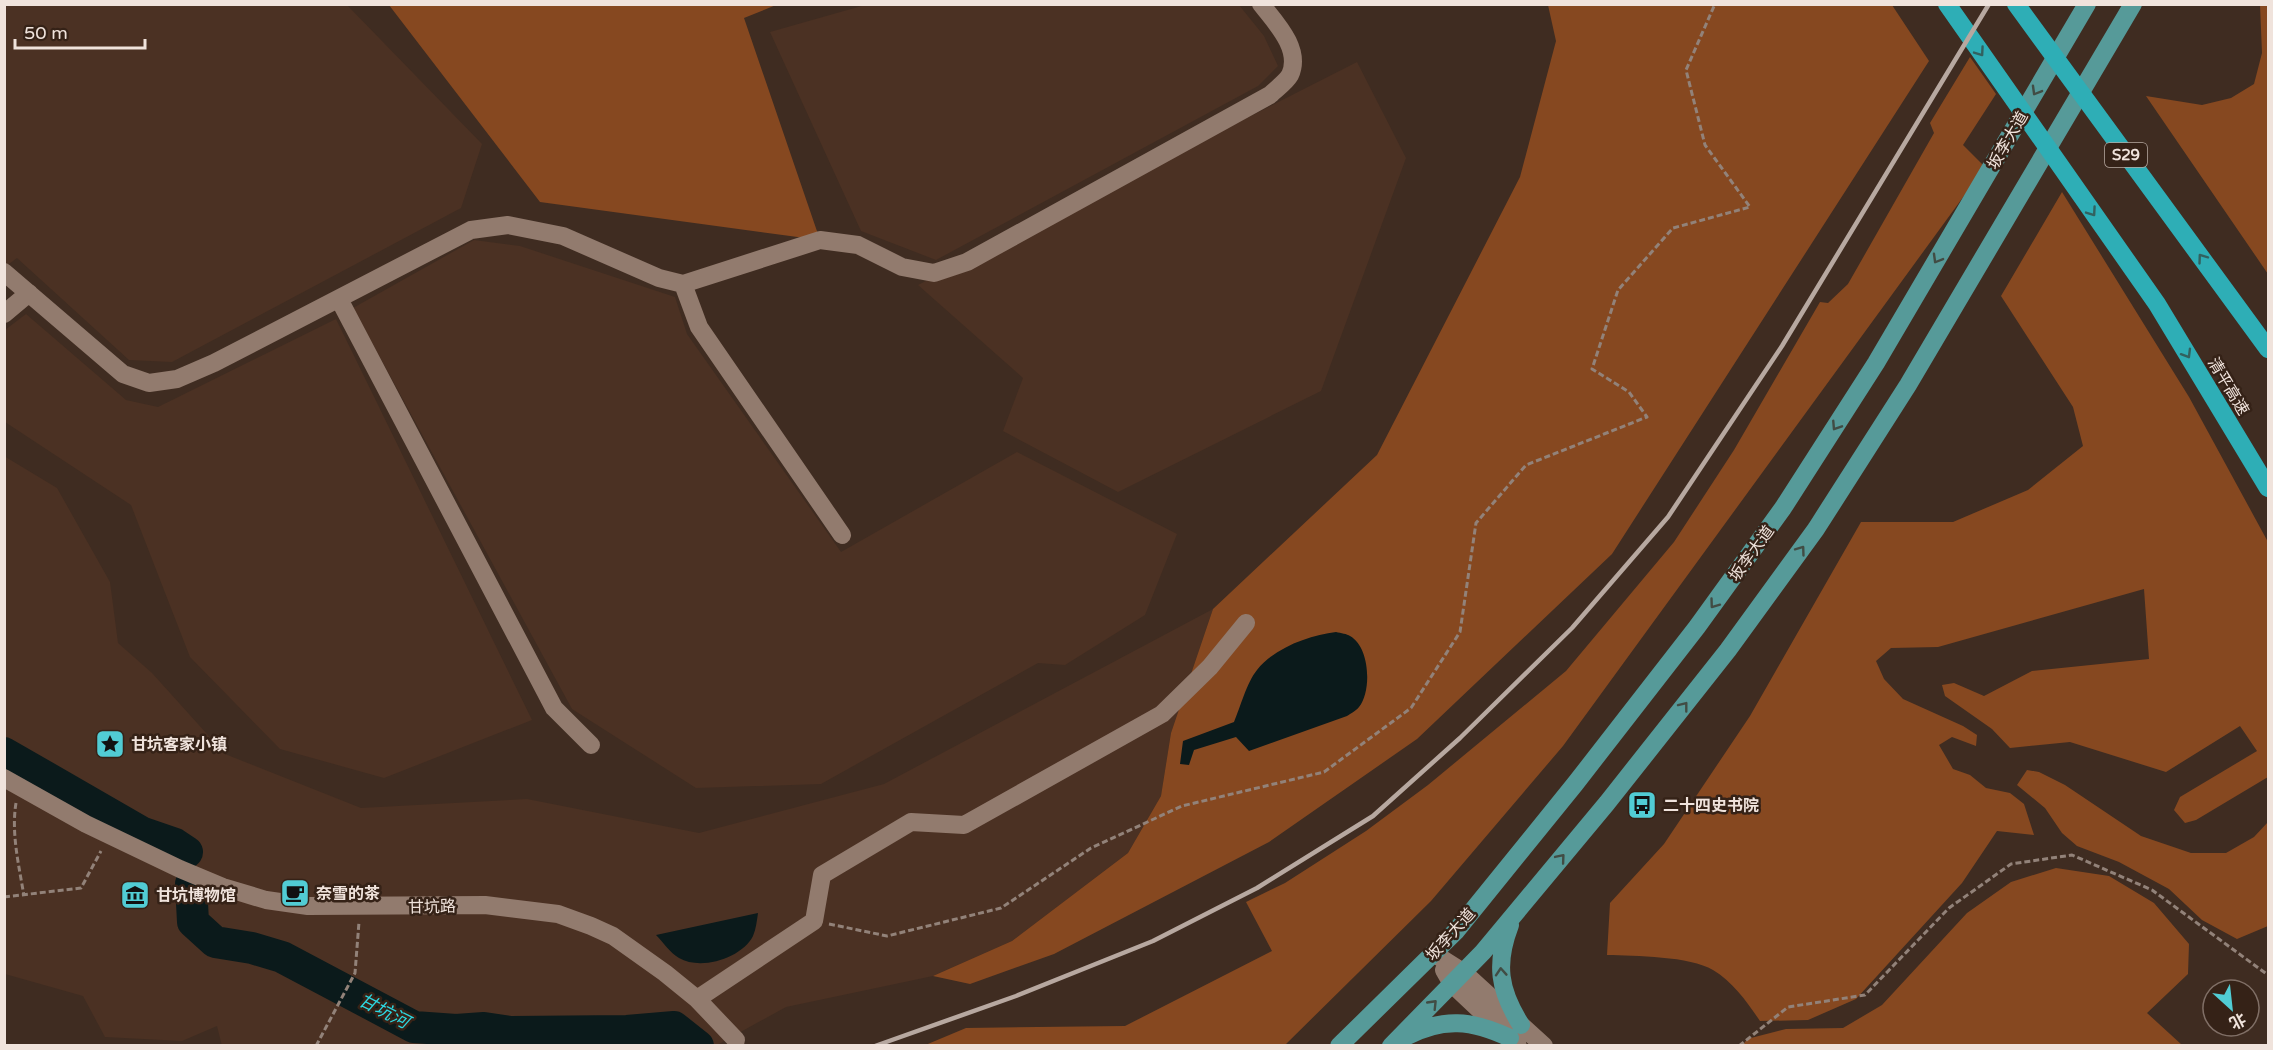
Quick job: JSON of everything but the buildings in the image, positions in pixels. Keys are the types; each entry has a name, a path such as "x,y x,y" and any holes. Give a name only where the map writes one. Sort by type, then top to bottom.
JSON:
{"highway":[{"name":"清平高速","path":"1947,4 2157,304 2268,488"},
{"name":"S29","path":"2016,4 2236,305 2268,362"},
{"path":"2236,305 2268,349"}],"main road":[{"name":"坂李大道","path":"1339,1046 1456,931 1575,784 1697,627 1783,508 1876,363 2087,4"},
{"path":"1392,1045 1458,978 1513,916 1614,794 1721,659 1816,529 1908,385 2133,4"},
{"path":"1392,1045 1414,1032 1435,1025 1456,1022 1516,1036 1511,1009 1501,980 1500,962 1503,942 1513,916"}],"street":[{"path":"4,272 123,374 149,383 177,379 214,363 471,230 508,225 563,236 659,278 683,284 820,240 858,245 902,267 934,273 967,262 1270,95 1290,75 1293,57 1282,30 1261,4"},
{"path":"683,284 699,327 842,535"},
{"path":"4,314 29,293"},
{"path":"339,298 554,708 591,745"},
{"path":"697,999 814,921 822,875 911,822 964,825 1162,714 1210,667 1246,623"},
{"name":"甘坑路","path":"12,782 109,836 180,869 224,887 266,900 308,906 485,905 558,914 613,936 697,999 736,1040"},
{"path":"1433,953 1516,1036 1544,1046"}],"path":[{"path":"814,921 886,936 1001,908 1091,848 1182,806 1324,772 1411,708 1460,632 1476,523 1526,465 1647,417 1629,392 1592,369 1618,290 1673,228 1750,207 1705,145 1686,70 1715,4"},
{"path":"12,782 17,854 24,896"},
{"path":"4,897 81,888 109,836"},
{"path":"1739,1046 1788,1007 1865,995 1949,908 2010,864 2072,855 2152,890 2268,975"},
{"path":"316,1046 355,973 361,906"}],"shaded area":[{"path":"5,5 347,5 482,144 461,208 172,362 129,360 17,258 5,267"},
{"path":"389,5 776,5 744,18 820,240 540,202"},
{"path":"865,5 1239,5 1264,36 1278,66 1258,86 936,260 861,231 770,32"},
{"path":"1548,5 1892,5 1929,61 1612,554 1417,739 1269,842 1054,954 970,984 933,976 1012,941 1128,853 1161,796 1171,733 1213,609 1377,455 1520,177 1556,41"},
{"path":"2260,5 2268,5 2268,274 2146,96 2202,105 2231,98 2254,84 2262,53"},
{"path":"1970,57 1996,94 1963,145 1985,167 1563,746 1431,901 1285,1045 923,1046 966,1028 1125,1026 1272,951 1246,902 1285,883 1366,831 1428,785 1566,671 1674,542 1734,450 1820,302 1828,303 1848,284 1934,133 1930,123"},
{"path":"1357,62 1406,158 1321,391 1118,492 1003,431 1023,378 918,285"},
{"path":"2062,192 2189,397 2268,542 2268,777 2196,820 2185,823 2174,810 2180,797 2257,751 2240,726 2166,772 2070,742 2010,748 1992,729 1945,696 1942,685 1954,683 1984,696 2032,671 2149,659 2144,589 1938,647 1891,648 1876,661 1884,679 1903,699 1963,726 1977,735 1976,746 1952,737 1939,745 1953,769 1970,775 1986,788 2010,793 2024,804 2034,835 1997,831 1962,883 1856,999 1808,1020 1760,1021 1733,986 1703,965 1677,959 1607,955 1610,903 1664,844 1750,716 1861,522 1953,522 2028,490 2083,446 2073,407 2001,296"},
{"path":"474,240 520,246 675,297 687,334 841,552 1017,452 1177,534 1145,615 1065,665 1038,663 821,784 696,788 572,709 353,308"},
{"path":"26,314 126,400 158,407 336,319 532,720 384,778 280,749 190,657 131,505 5,422 5,330"},
{"name":"甘坑客家小镇","path":"4,456 57,488 110,582 118,643 152,673 225,754 361,808 527,799 699,833 884,784 1213,609 1171,733 1161,796 1128,853 1012,941 933,976 786,1007 717,1045 222,1046 217,1026 182,1041 105,1037 83,996 5,974"},
{"path":"1336,632 1349,635 1357,642 1365,659 1366,691 1356,710 1347,716 1249,751 1236,737 1194,750 1189,765 1180,764 1183,741 1234,722 1250,681 1264,662 1293,644"},
{"path":"2027,770 2039,772 2065,785 2141,836 2191,853 2226,853 2254,837 2268,822 2268,926 2237,939 2202,920 2169,889 2119,862 2077,846 2062,833 2045,808 2017,785"},
{"path":"2056,868 2109,876 2154,903 2189,944 2188,974 2147,1013 2182,1045 1743,1045 1747,1039 1786,1029 1843,1028 1882,1005 1967,913 2011,882"},
{"path":"758,913 754,933 748,944 731,956 709,963 688,962 679,958 656,935"}],"waterway":[{"name":"甘坑河","path":"4,753 143,833 175,844 187,852"},
{"name":"甘坑河","path":"191,884 193,922 215,942 252,948 282,957 414,1027 456,1030 484,1028 511,1032 627,1031 674,1027 698,1046"}],"railway":[{"path":"875,1046 1016,996 1153,941 1257,888 1373,816 1460,738 1572,628 1668,517 1782,346 1989,4"}],"place":[{"name":"甘坑客家小镇","path":"110,744"},
{"name":"二十四史书院","path":"1642,805"},
{"name":"奈雪的茶","path":"295,893"},
{"name":"甘坑博物馆","path":"135,895"}]}
